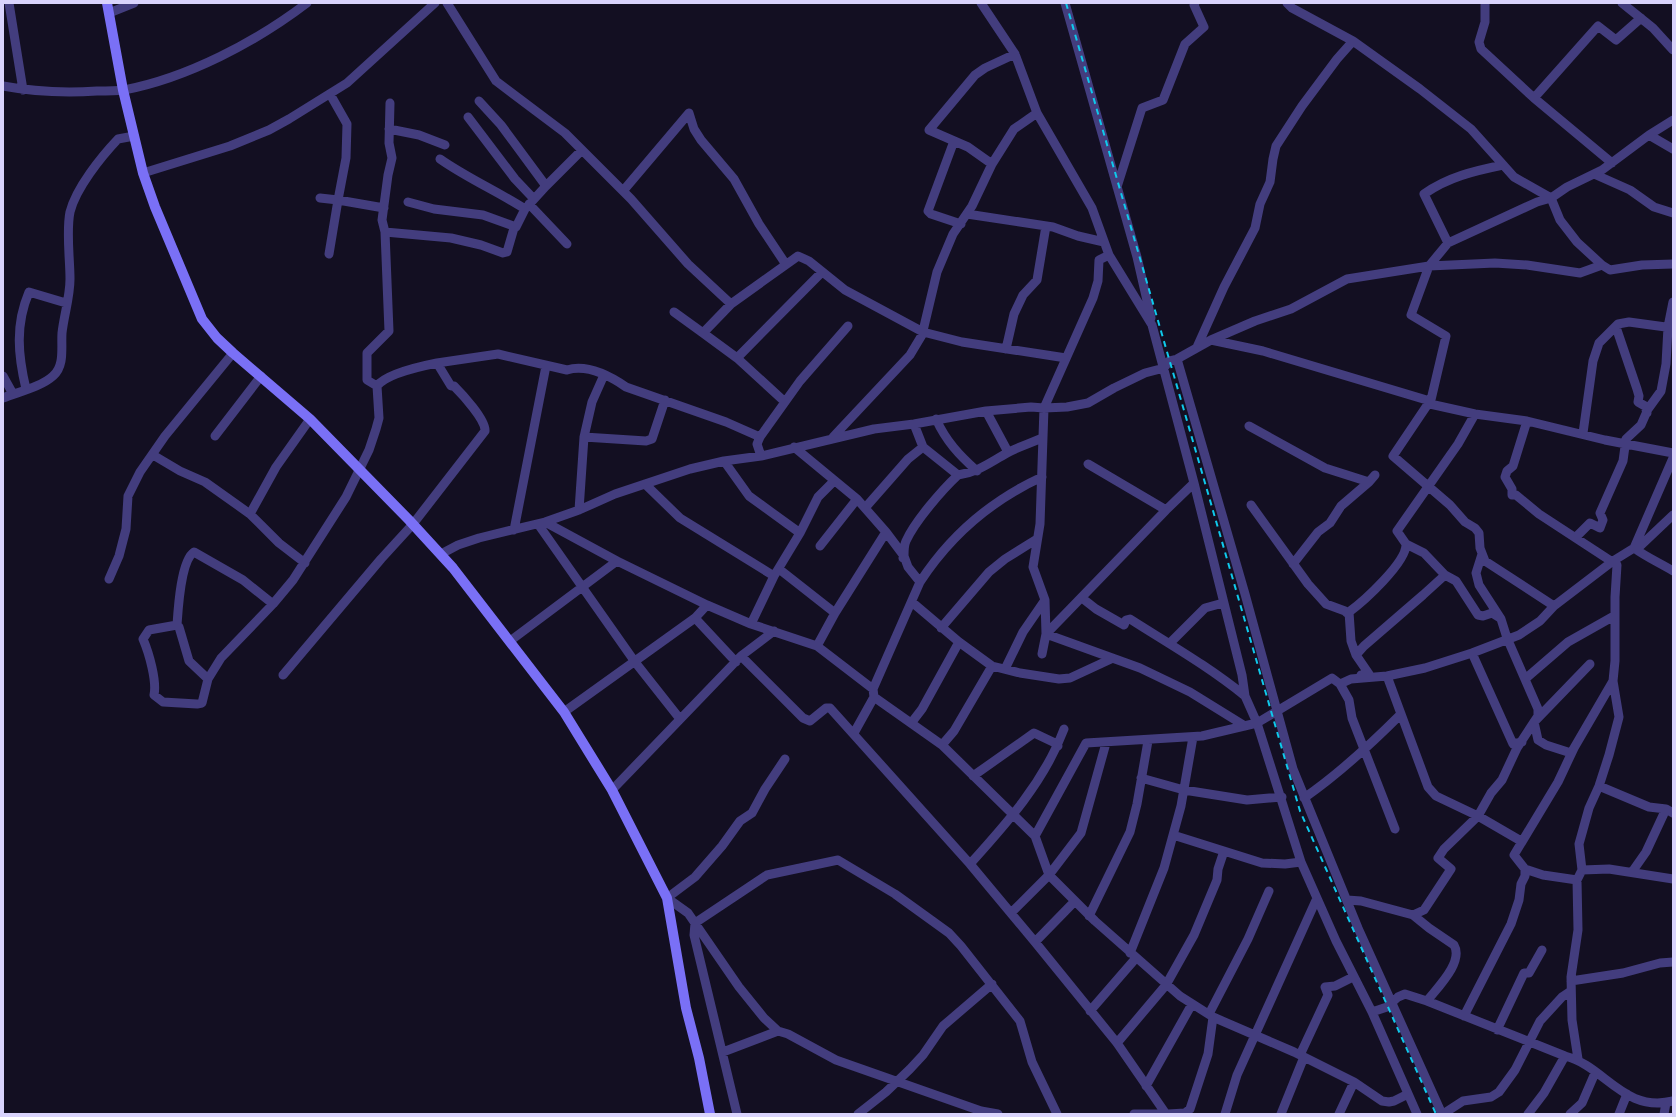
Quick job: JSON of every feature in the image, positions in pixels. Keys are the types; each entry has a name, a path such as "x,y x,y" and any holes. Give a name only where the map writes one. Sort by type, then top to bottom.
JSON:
{"street":[{"path":"9,3 23,90"},
{"path":"134,3 108,8 123,90 143,173 155,207 202,319 217,338 310,419 360,468 441,554 564,712 612,790 667,898 686,1008 699,1058 710,1114"},
{"path":"3,86 23,90 65,93 123,90 157,82 226,53 307,3"},
{"path":"143,173 230,146 269,130 330,94 353,78 435,3"},
{"path":"446,3 496,81 565,133 623,191 688,264 730,304"},
{"path":"981,3 1015,54 1037,113 1092,208 1109,255 1148,318 1155,334"},
{"path":"1065,3 1137,258 1242,675 1245,696 1258,723 1301,862 1353,977 1372,1012 1417,1114"},
{"path":"1117,187 1142,108 1163,100 1185,44 1204,27 1194,5 1195,3"},
{"path":"1287,3 1292,8 1353,41 1420,89 1471,129 1514,177 1551,198 1560,220 1577,242 1602,265 1610,270 1673,264"},
{"path":"1485,3 1484,22 1479,42 1481,50 1534,98 1612,163"},
{"path":"1622,3 1654,28 1673,50"},
{"path":"1534,98 1598,26 1616,40 1641,18"},
{"path":"1197,347 1224,287 1255,228 1260,204 1270,182 1276,146 1302,106 1337,59 1353,41"},
{"path":"992,164 968,147 929,130 975,75 985,68 1015,54"},
{"path":"329,254 346,158 347,124 330,94"},
{"path":"479,101 501,125 546,186"},
{"path":"377,386 367,380 367,353 389,331 385,232 382,220 388,175 392,158 389,129 390,103"},
{"path":"623,191 689,113 697,135 734,179 759,224 785,263"},
{"path":"833,437 910,356 923,332 937,272 953,234 967,214 992,164 1014,129 1037,113"},
{"path":"468,117 515,179 529,203 567,244"},
{"path":"1554,606 1485,561 1482,554 1478,533 1475,528 1465,522 1450,505 1393,456 1430,402 1446,336 1412,315 1429,266 1448,243 1537,202 1551,198 1567,187 1594,174 1612,163 1649,135 1673,120"},
{"path":"389,129 419,135 445,144"},
{"path":"1649,135 1673,149"},
{"path":"3,398 53,377 58,370 62,358 62,333 70,280 69,221 73,202 92,172 118,139 134,136"},
{"path":"954,141 928,211 961,224"},
{"path":"385,232 452,238 481,245 503,253 507,252 514,228 516,227 529,203 582,150"},
{"path":"440,159 464,176 497,192 529,203"},
{"path":"1448,243 1424,194 1439,183 1470,172 1503,165"},
{"path":"1594,174 1630,190 1654,207 1673,213"},
{"path":"320,198 384,208"},
{"path":"408,202 434,209 483,215 516,227"},
{"path":"967,214 983,215 1046,226 1104,242"},
{"path":"1006,348 1014,314 1023,295 1037,280 1046,226"},
{"path":"1042,654 1046,634 1045,600 1033,567 1040,524 1044,408 1094,298 1098,281 1099,260 1109,255"},
{"path":"703,333 730,304 785,263 798,256 809,261 845,290 923,332 962,342 1066,358"},
{"path":"441,554 458,545 479,538 542,523 579,510 615,494 690,469 724,461 761,456 833,437 874,429 914,424 986,411 1031,406 1044,408 1067,407 1088,403 1145,373 1164,368 1169,361 1177,359 1210,340 1255,321 1292,309 1347,279 1429,266 1495,263 1527,265 1580,273 1602,265"},
{"path":"737,358 822,272"},
{"path":"26,389 19,355 18,338 20,322 29,292 66,303"},
{"path":"1576,537 1590,523 1600,528 1603,520 1600,513 1623,461 1625,442 1641,425 1661,391 1669,363 1670,328 1673,302"},
{"path":"674,312 737,358 785,402"},
{"path":"1583,433 1595,350 1599,343 1618,324 1629,322 1670,328"},
{"path":"761,456 757,444 760,437 800,382 848,326"},
{"path":"1616,327 1637,389 1639,396 1638,402 1644,406 1647,413"},
{"path":"1210,340 1263,351 1474,414 1527,421 1583,433 1605,440 1625,442 1673,453"},
{"path":"109,579 119,556 126,529 128,496 140,472 165,436 233,353"},
{"path":"177,625 149,630 143,639 150,663 155,690 154,696 163,702 198,704 204,699 208,679 221,658 273,604 305,563 346,498 369,450 376,429 378,418 377,386 381,381 406,370 437,363 498,354 568,370 576,367 587,368 626,387 726,422 760,437"},
{"path":"1177,359 1278,711 1293,769 1391,1002 1442,1114 1463,1101 1491,1097 1499,1092 1515,1070 1540,1021 1562,997 1571,991"},
{"path":"283,675 381,559 413,524 441,490 472,446 485,431 485,425 469,402 454,386 451,386 437,363"},
{"path":"514,530 546,366"},
{"path":"579,510 584,437 592,402 604,375"},
{"path":"3,376 13,394"},
{"path":"215,436 261,376"},
{"path":"584,437 652,439 666,400"},
{"path":"986,411 1008,452"},
{"path":"1474,414 1458,444 1397,531 1406,544 1424,553 1445,575 1456,581 1478,615 1483,616 1492,613 1501,619"},
{"path":"250,514 276,467 310,419"},
{"path":"936,419 943,434 956,453 977,471"},
{"path":"1527,421 1513,466 1507,471 1505,477 1512,489 1512,495 1516,495 1539,514 1617,565 1614,616 1615,661 1612,681 1619,717 1609,755 1599,786 1582,829 1579,844 1582,870 1577,880 1578,930 1571,981 1572,1020 1578,1059"},
{"path":"914,424 923,447 958,475 966,475 977,471 1008,452 1042,438"},
{"path":"1249,426 1325,468 1372,479 1341,506 1332,520 1318,532 1293,564"},
{"path":"794,447 857,500 886,532 908,567 920,582"},
{"path":"864,508 908,459 923,447"},
{"path":"153,455 180,471 205,482 250,514 279,543 305,563"},
{"path":"1635,548 1673,458"},
{"path":"724,461 749,496 800,533"},
{"path":"1088,464 1166,510"},
{"path":"903,557 906,541 914,528 946,486 958,475"},
{"path":"854,733 913,603 920,582 933,562 948,545 988,508 1020,487 1042,477"},
{"path":"751,624 777,572 800,533 818,497 834,481"},
{"path":"1046,634 1194,483"},
{"path":"645,484 680,518 777,572 835,613"},
{"path":"820,546 857,500"},
{"path":"1251,505 1293,564 1326,604 1347,613 1349,612"},
{"path":"1340,684 1351,679 1387,676 1425,668 1472,653 1530,628 1554,606 1613,561 1635,548 1673,515"},
{"path":"542,523 707,605 751,624 817,646 873,693 942,745 1035,836 1049,875 1089,916 1133,956 1192,1004 1211,1016 1302,1056 1354,1082 1382,1101 1388,1102 1399,1100 1408,1094"},
{"path":"542,523 582,588 635,662 680,719"},
{"path":"817,646 835,613 886,532"},
{"path":"940,628 989,572 1005,559 1037,539"},
{"path":"1349,612 1361,603 1389,575 1404,552 1406,544"},
{"path":"1635,548 1673,569"},
{"path":"208,679 189,661 179,627 177,625 184,571 188,556 194,552 243,580 273,604"},
{"path":"1413,914 1424,910 1451,869 1438,858 1444,849 1478,816 1502,780 1538,716 1538,709 1507,638 1501,619 1479,585 1476,573 1482,554"},
{"path":"510,641 617,561"},
{"path":"1356,655 1364,646 1445,575"},
{"path":"1082,598 1096,609 1124,625 1126,620 1130,619 1170,643 1217,674 1245,696"},
{"path":"1005,669 1023,632 1045,600"},
{"path":"913,603 940,628 992,666 1020,673 1059,679 1070,678 1111,659"},
{"path":"1170,643 1206,608 1223,603"},
{"path":"564,712 695,618 707,605"},
{"path":"1035,836 1086,744 1193,737 1258,723 1332,678 1369,674 1356,655 1351,641 1349,612"},
{"path":"1525,679 1568,642 1614,616"},
{"path":"695,618 804,718 810,721 826,708 830,708 854,733 970,864 1035,942 1117,1043 1166,1114"},
{"path":"612,790 738,659 774,631"},
{"path":"1046,634 1111,659 1140,668 1190,692 1245,726"},
{"path":"912,722 922,709 959,642"},
{"path":"1472,653 1513,744 1522,742"},
{"path":"1534,722 1590,664"},
{"path":"942,745 954,731 992,666"},
{"path":"1387,676 1400,715 1428,787 1439,798 1478,816 1521,841"},
{"path":"1332,678 1340,684 1349,700 1352,718 1395,830"},
{"path":"1577,880 1543,875 1525,869 1514,855 1521,841 1527,835 1558,782 1571,753 1612,681"},
{"path":"1304,798 1329,780 1364,751 1400,715"},
{"path":"1534,722 1539,742 1571,753"},
{"path":"970,864 1014,815 1058,746 1064,729"},
{"path":"973,776 1034,733 1058,746"},
{"path":"1090,1011 1133,956 1164,868 1184,790 1193,737"},
{"path":"1089,916 1130,832 1148,741"},
{"path":"1011,913 1049,875 1081,833 1106,743"},
{"path":"667,898 695,876 722,846 740,821 752,813 765,789 785,759"},
{"path":"1141,778 1184,790 1247,800 1282,797"},
{"path":"1599,786 1649,807 1669,811 1646,852 1632,872"},
{"path":"1173,835 1262,864 1301,862"},
{"path":"1117,1043 1166,984 1202,917 1217,880 1218,869 1224,851"},
{"path":"695,923 767,875 838,860 895,894 949,933 992,984 1020,1021 1032,1062 1057,1114"},
{"path":"1464,1016 1510,924 1525,876 1525,869"},
{"path":"1582,870 1608,869 1673,879"},
{"path":"1134,1114 1185,1113 1190,1109 1208,1054 1211,1016 1269,891"},
{"path":"667,898 688,913 739,986 764,1018 778,1031 788,1034 836,1060 896,1082 981,1110 998,1114"},
{"path":"1225,1114 1237,1075 1254,1035 1280,984 1317,898"},
{"path":"1347,900 1361,901 1413,914 1429,928 1454,945 1457,950 1455,964 1427,1001"},
{"path":"1035,942 1075,901"},
{"path":"695,923 694,936 737,1114"},
{"path":"1497,1030 1524,973 1529,973 1533,969 1542,950"},
{"path":"1571,981 1624,973 1660,963 1673,962"},
{"path":"1281,1114 1302,1056 1328,995 1325,987 1335,986 1353,977"},
{"path":"858,1114 874,1102 923,1055 943,1026 992,984"},
{"path":"1372,1012 1388,1007 1391,1002 1405,994 1427,1001 1497,1030 1565,1056 1578,1059 1595,1073 1627,1094 1647,1104 1669,1102 1664,1114"},
{"path":"1146,1086 1192,1004"},
{"path":"723,1052 778,1031"},
{"path":"1528,1114 1544,1093 1565,1056"},
{"path":"1570,1114 1582,1103 1595,1073"},
{"path":"1339,1114 1354,1082"},
{"path":"1619,1114 1627,1094"}],"railway":[{"path":"1066,3 1300,811 1436,1114"}]}
